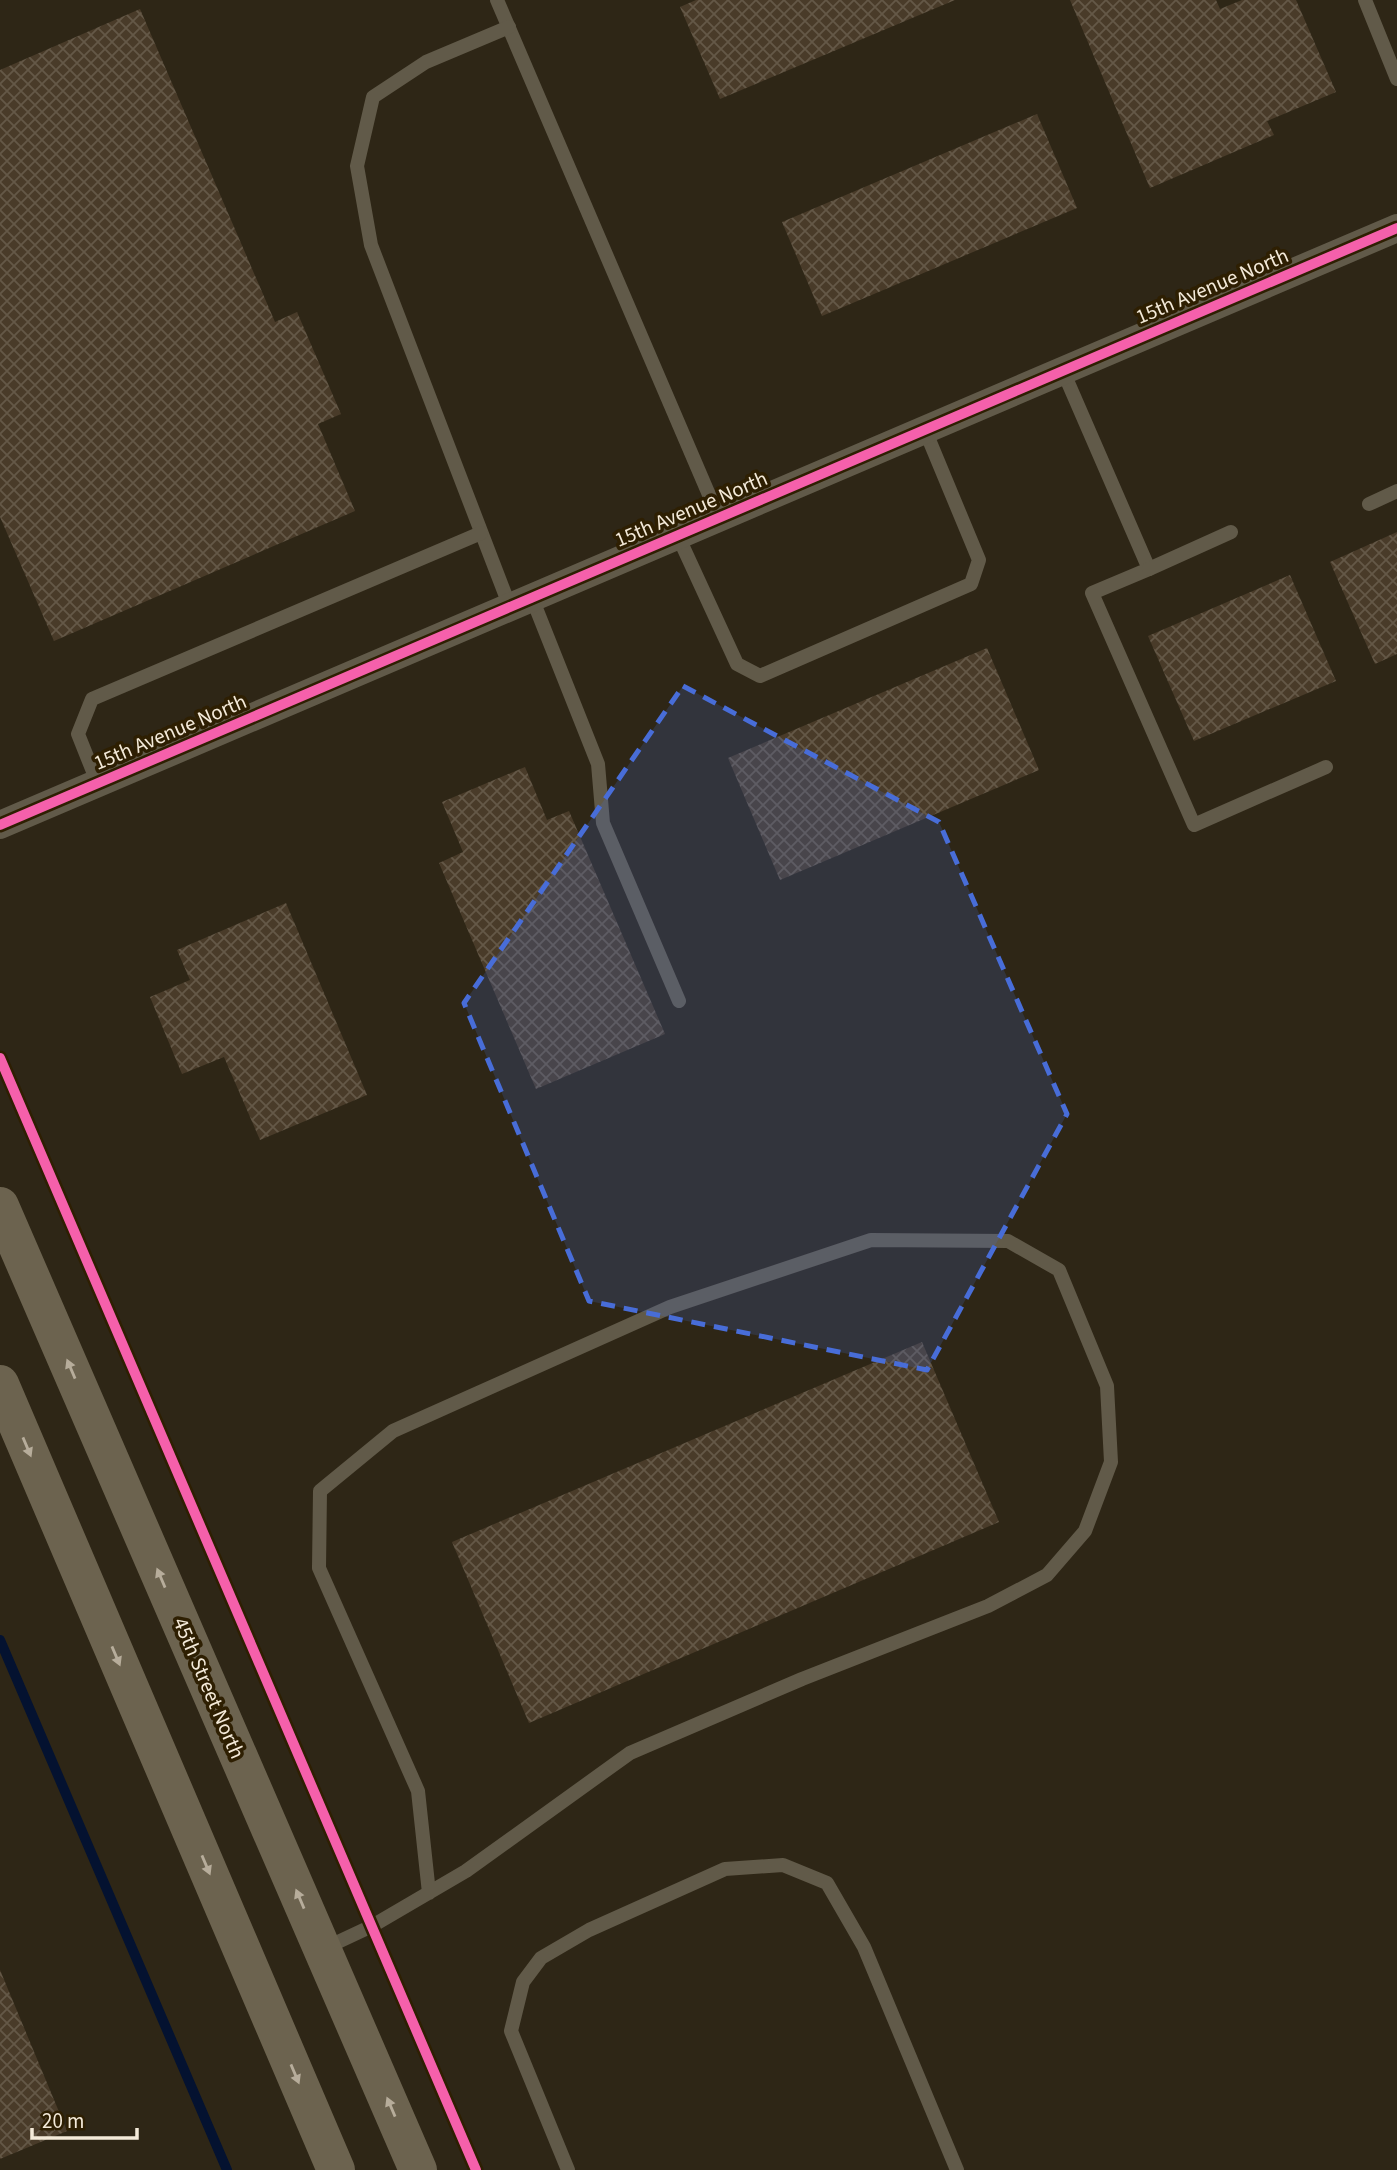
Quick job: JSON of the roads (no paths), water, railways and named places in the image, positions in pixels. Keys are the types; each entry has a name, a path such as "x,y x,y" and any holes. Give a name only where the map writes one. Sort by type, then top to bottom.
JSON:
{"main road":[{"name":"45th Street North","path":"0,1206 418,2170"},
{"path":"0,1384 336,2170"}],"street":[{"name":"15th Avenue North","path":"0,825 1063,371 1395,234"}],"lane":[{"path":"497,0 719,518"},
{"path":"1364,0 1397,79"},
{"path":"509,27 426,62 373,97 358,166 371,245 481,533 521,603 598,764 603,823 680,1001"},
{"path":"1063,371 1149,569"},
{"path":"678,536 737,664 760,676 971,584 979,560 925,430"},
{"path":"1369,504 1397,491"},
{"path":"1231,532 1092,593 1194,825 1326,767"},
{"path":"98,784 78,734 92,699 481,533"},
{"path":"322,1949 372,1926 429,1893 466,1871 630,1753 802,1679 988,1606 1047,1575 1085,1531 1111,1462 1107,1386 1059,1270 1008,1241 871,1240 670,1307 393,1431 320,1491 319,1568 418,1791 429,1893"},
{"path":"568,2170 511,2031 523,1982 541,1958 589,1930 725,1869 783,1865 827,1883 864,1947 957,2170"}],"waterway":[{"path":"0,1640 227,2170"}]}
